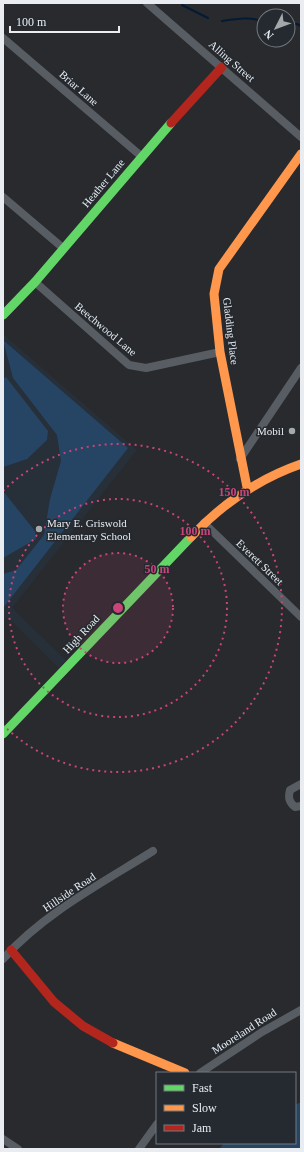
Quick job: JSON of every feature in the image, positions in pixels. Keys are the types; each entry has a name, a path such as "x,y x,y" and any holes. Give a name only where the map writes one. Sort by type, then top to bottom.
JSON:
{"street":[{"name":"Alling Street","path":"147,3 301,137"},
{"name":"Briar Lane","path":"3,38 141,156"},
{"name":"Heather Lane","path":"3,315 35,282 141,156 222,67"},
{"name":"Gladding Place","path":"247,487 240,459 220,352 214,294 219,269 301,154"},
{"path":"3,197 63,248"},
{"name":"Beechwood Lane","path":"35,282 129,364 146,368 220,352"},
{"path":"240,459 301,368"},
{"name":"High Road","path":"3,733 204,523 247,487 280,471 301,464"},
{"name":"Everett Street","path":"204,523 301,617"},
{"path":"301,784 290,790 288,796 290,803 295,807 301,806"},
{"name":"Hillside Road","path":"3,959 24,937 60,910 153,851"},
{"path":"11,950 54,1002 85,1027 119,1047 182,1072"},
{"name":"Mooreland Road","path":"202,1072 262,1032 301,1010"},
{"path":"139,1149 156,1125"},
{"path":"3,1139 18,1149"}],"shaded area":[{"name":"Mary E. Griswold Elementary School","path":"3,334 137,450 12,608 66,660 59,668 7,617 3,621"},
{"path":"3,340 128,448 3,608 3,574 16,570 44,535 50,499 61,461 57,435 13,378"},
{"path":"6,377 48,431 47,440 27,459 3,467 3,379"},
{"path":"3,491 35,531 36,539 3,558"},
{"path":"301,1102 301,1149 219,1149 223,1144 296,1144 296,1104"}],"waterway":[{"path":"182,5 208,18"},
{"path":"222,21 238,19 256,19"},
{"path":"296,24 301,26"}],"traffic: fast":[{"path":"3,315 35,282 171,123"},
{"path":"3,734 191,537"}],"traffic: slow":[{"path":"247,487 220,352 214,294 219,269 301,154"},
{"path":"191,537 228,503 255,485 301,464"},
{"path":"113,1043 183,1072"}],"traffic: jam":[{"path":"171,123 222,67"},
{"path":"11,950 54,1002 83,1026 113,1043"}],"place":[{"name":"Mobil","path":"292,431"},
{"name":"Mary E. Griswold Elementary School","path":"39,529"}]}
